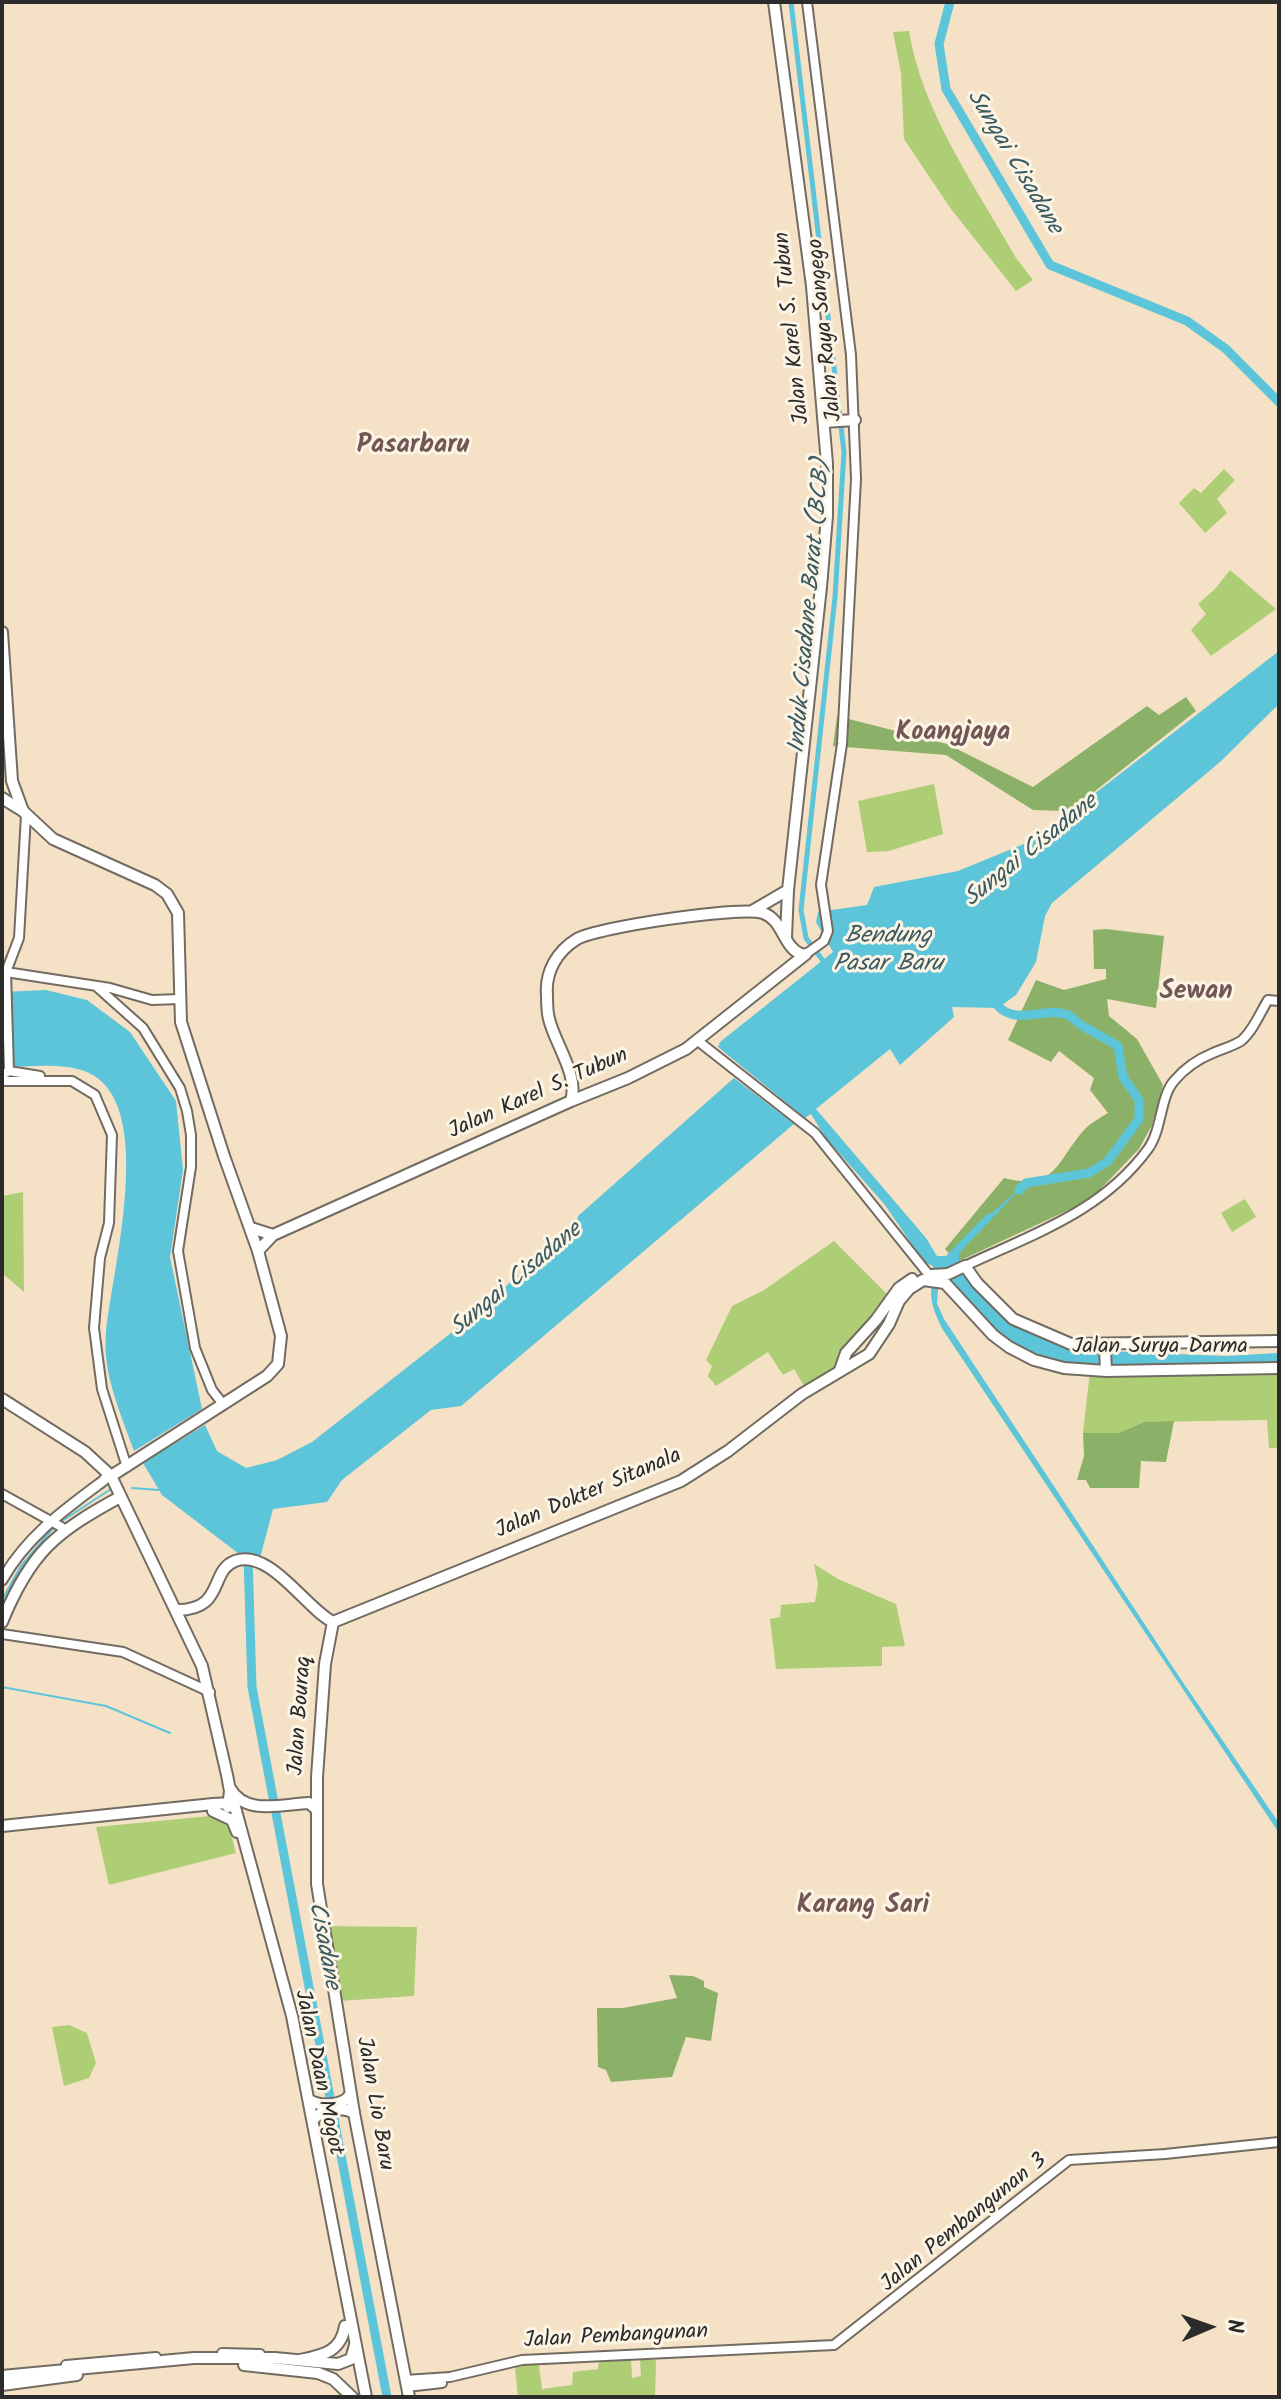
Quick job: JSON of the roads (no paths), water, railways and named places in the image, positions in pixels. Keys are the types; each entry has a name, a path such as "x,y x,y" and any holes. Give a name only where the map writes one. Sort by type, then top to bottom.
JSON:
{"main road":[{"name":"Jalan Karel S. Tubun","path":"774,2 812,286 826,422 827,516 788,890 790,967"},
{"path":"826,422 854,420"},
{"path":"2,632 12,781 24,813"},
{"path":"2,1580 26,1543 52,1520 116,1472 267,1376 278,1364 281,1350 278,1324 251,1228 181,1022 178,913 167,894 155,885 53,839 2,797 12,781"},
{"path":"750,912 788,890"},
{"path":"571,1101 570,1077 549,1020 546,985 553,964 580,937 604,931 750,912 767,915 774,920 798,954 803,956"},
{"name":"Jalan Karel S. Tubun","path":"258,1251 273,1235 703,1045 803,956"},
{"path":"570,1077 580,1087 596,1090"},
{"path":"251,1228 273,1235"},
{"path":"932,1278 963,1267"},
{"name":"Jalan Surya Darma","path":"963,1267 1013,1319 1071,1344 1102,1348 1118,1344 1279,1341"},
{"name":"Jalan Dokter Sitanala","path":"840,1370 846,1353 899,1288 916,1278 932,1278"},
{"name":"Jalan Surya Darma","path":"932,1278 993,1335 1022,1355 1064,1368 1279,1368"},
{"name":"Jalan Dokter Sitanala","path":"330,1624 676,1484 728,1451 802,1394 863,1358 874,1348 909,1289 932,1278"},
{"path":"860,1336 865,1345 874,1348"},
{"path":"1102,1348 1106,1370"},
{"name":"Jalan Daan Mogot","path":"2,1399 116,1472 120,1497 202,1666 228,1780 231,1808 241,1823 287,1999 309,2100 318,2112 345,2326 359,2397"},
{"path":"116,1472 129,1513"},
{"path":"2,1622 24,1576 45,1548 64,1529 120,1497"},
{"path":"177,1610 204,1604 226,1567 239,1560 262,1565 275,1572 330,1624"},
{"name":"Jalan Bouraq","path":"317,1812 323,1684 330,1624"},
{"path":"228,1780 237,1799 256,1806 311,1803 317,1812"},
{"path":"213,1808 228,1780"},
{"path":"241,1823 245,1813 256,1806"},
{"name":"Jalan Daan Mogot","path":"213,1808 235,1824 253,1888 298,2072 366,2397"},
{"path":"2,1829 231,1808"},
{"name":"Jalan Lio Baru","path":"317,1812 317,1884 349,2104 407,2388"},
{"path":"318,2112 349,2104"},
{"path":"300,2360 334,2350 341,2342 345,2326"},
{"name":"Jalan Daan Mogot","path":"351,2359 355,2345"},
{"path":"2,2376 194,2358 275,2358 338,2364 351,2359"},
{"path":"2,2385 202,2363 318,2373 333,2379 352,2397"}],"street":[{"name":"Jalan Raya Sangego","path":"803,956 824,941 828,931 821,885 844,719 856,479 851,355 807,2"},
{"path":"24,813 19,938 4,972 5,1074 72,1081 95,1095 112,1135 109,1223 100,1258 94,1328 116,1472"},
{"path":"4,972 96,986 152,1000 180,999"},
{"path":"96,986 143,1028 180,1088 187,1111 191,1167 178,1251 195,1348 219,1406"},
{"path":"963,1267 1090,1206 1149,1147 1160,1123 1170,1085 1189,1066 1231,1046 1248,1034 1268,1000 1279,1001"},
{"path":"703,1045 815,1133 932,1278"},
{"path":"916,1259 916,1278"},
{"path":"2,1494 64,1529"},
{"path":"2,1634 123,1652 210,1692"},
{"name":"Jalan Pembangunan 3","path":"782,2351 834,2345 870,2321 1069,2160 1279,2144"},
{"name":"Jalan Pembangunan","path":"407,2388 522,2360 782,2351"}],"water":[{"name":"Bendung Pasar Baru","path":"1279,651 1279,704 1220,762 1052,903 1045,916 1036,962 1016,995 998,1008 952,1007 954,1017 900,1065 890,1049 816,1109 926,1238 937,1256 946,1256 987,1214 1026,1183 959,1253 959,1265 1004,1316 1040,1338 1084,1350 1225,1356 1279,1353 1279,1364 1089,1367 1030,1355 989,1329 939,1278 937,1303 944,1319 1279,1823 1279,1833 943,1330 932,1299 933,1266 919,1255 885,1205 825,1137 811,1114 805,1118 718,1047 720,1042 833,952 816,922 818,912 867,905 874,887 958,871 1036,839"},
{"path":"46,990 87,1000 130,1032 176,1101 183,1170 170,1257 202,1409 134,1451 114,1393 106,1348 125,1192 126,1152 121,1117 109,1089 87,1072 56,1066 2,1067 2,992"},
{"path":"734,1078 794,1124 461,1406 431,1410 342,1480 327,1502 273,1509 260,1558 239,1554 162,1495 143,1463 205,1425 217,1451 246,1468 277,1460 312,1442 470,1318 577,1223 578,1216"}],"waterway":[{"name":"Induk Cisadane Barat (BCB)","path":"791,2 844,452 835,597 801,910 806,938 827,966"},
{"name":"Sungai Cisadane","path":"950,2 939,44 946,89 1050,265 1187,321 1226,349 1279,402"},
{"path":"992,998 1008,1013 1068,1015 1118,1046 1123,1077 1139,1100 1139,1119 1108,1161 1089,1173 1026,1183 1019,1190"},
{"path":"132,1488 159,1490"},
{"path":"59,1523 111,1489"},
{"path":"2,1600 21,1566 54,1527"},
{"name":"Cisadane","path":"248,1556 252,1687 387,2397"},
{"path":"2,1687 106,1706 170,1733"}],"district":[{"name":"Pasarbaru","path":"413,448"},
{"name":"Koangjaya","path":"953,735"},
{"name":"Sewan","path":"1196,994"},
{"name":"Karang Sari","path":"863,1908"}]}
